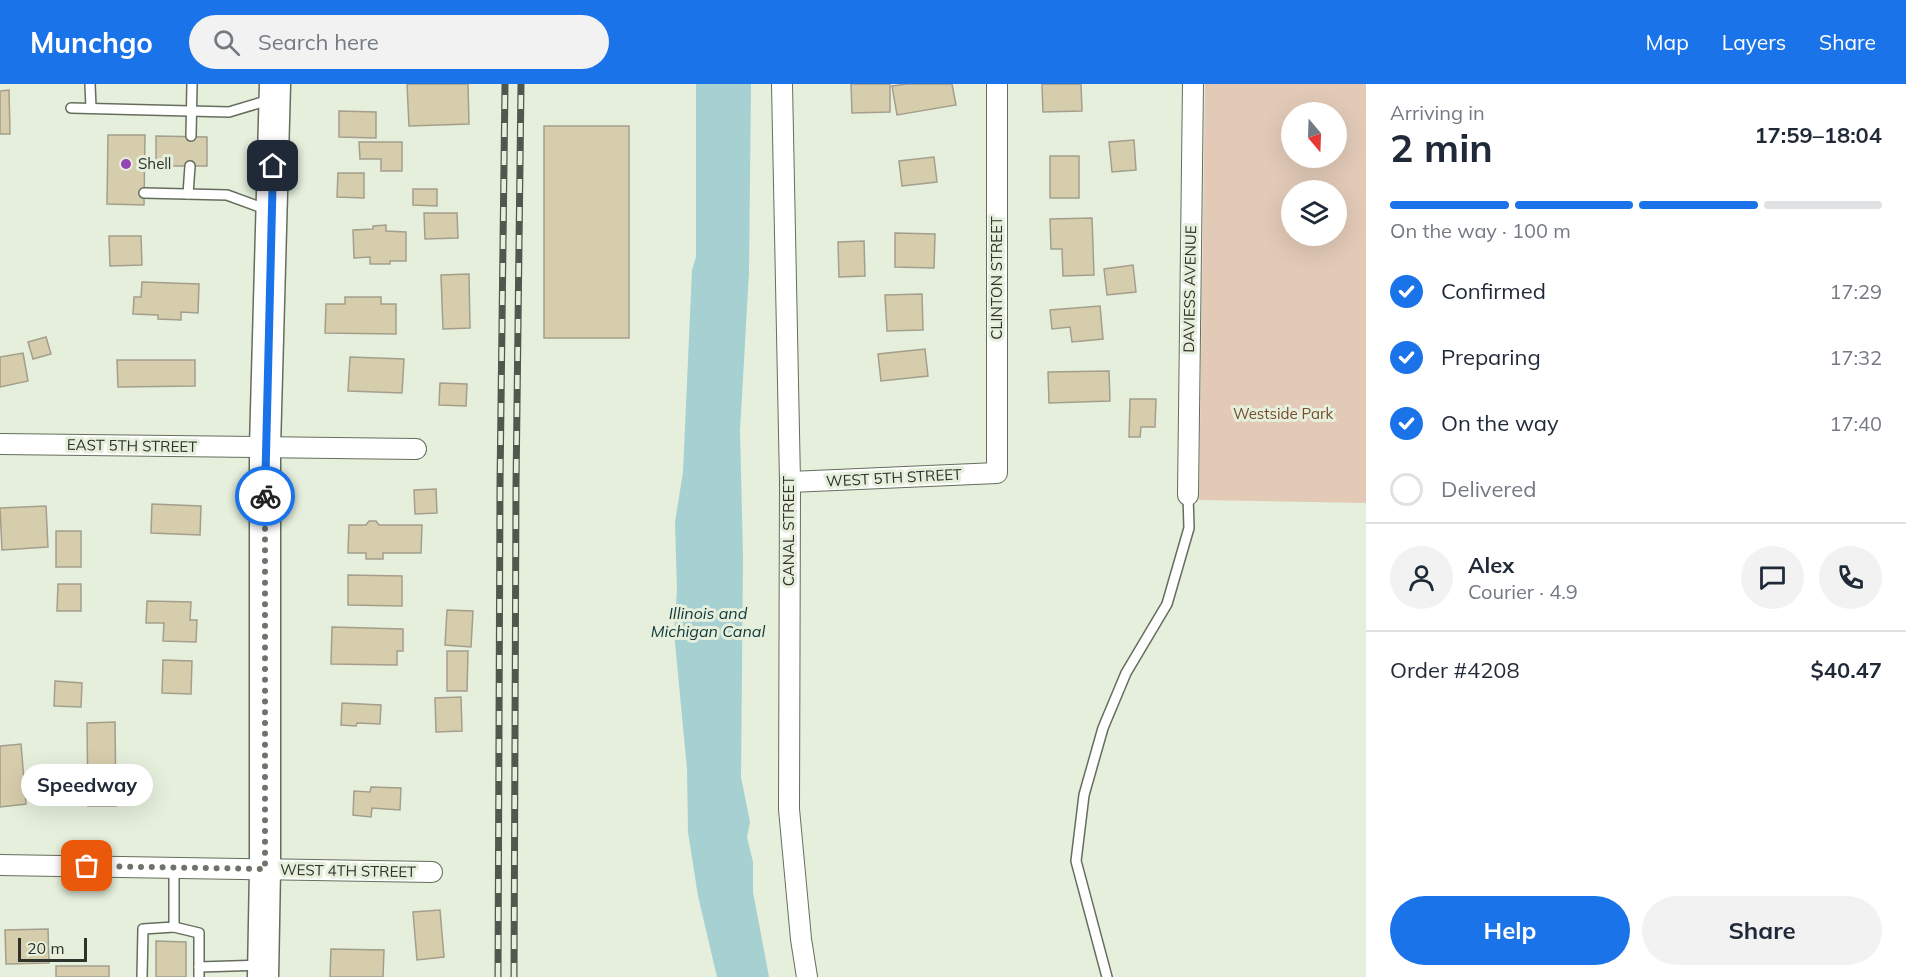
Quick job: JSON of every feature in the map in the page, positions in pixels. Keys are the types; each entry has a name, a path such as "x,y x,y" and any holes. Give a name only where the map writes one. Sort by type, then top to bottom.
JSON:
{"main road":[{"path":"263,971 265,447 275,91"}],"street":[{"name":"CANAL STREET","path":"782,84 790,482 789,809 801,939 807,977"},
{"name":"CLINTON STREET","path":"997,84 997,473"},
{"name":"DAVIESS AVENUE","path":"1188,495 1193,84"},
{"name":"EAST 5TH STREET","path":"0,444 265,447"},
{"path":"265,447 416,449"},
{"name":"WEST 5TH STREET","path":"790,482 997,473"},
{"name":"WEST 4TH STREET","path":"0,865 432,872"}],"lane":[{"path":"90,84 91,108"},
{"path":"191,136 192,84"},
{"path":"71,108 229,112 275,91"},
{"path":"188,194 190,166"},
{"path":"144,193 227,195 271,211"},
{"path":"1107,977 1076,861 1084,795 1103,728 1126,673 1167,604 1189,528 1188,495"},
{"path":"174,868 174,927"},
{"path":"142,977 143,929 174,927 199,933 199,972 263,971"}],"green space":[{"name":"Westside Park","path":"1205,84 1366,84 1366,503 1199,500"}],"water":[{"name":"Illinois and Michigan Canal","path":"696,84 751,84 749,272 740,431 743,556 741,777 750,822 747,837 753,862 753,892 769,977 717,977 698,896 688,832 687,769 674,632 677,591 675,522 683,472 692,270 696,257"}],"building":[{"path":"407,84 468,84 469,124 409,126"},
{"path":"851,84 890,84 890,112 852,113"},
{"path":"952,84 956,105 897,115 892,86"},
{"path":"1042,84 1081,84 1082,111 1043,112"},
{"path":"9,90 10,134 0,134 0,91"},
{"path":"339,111 376,112 376,138 339,137"},
{"path":"544,126 629,126 629,338 544,338"},
{"name":"Shell","path":"108,135 145,135 144,205 107,204"},
{"name":"Shell","path":"156,136 207,137 207,166 156,166"},
{"path":"1134,140 1136,170 1112,172 1109,142"},
{"path":"359,142 402,142 402,171 381,171 381,159 360,159"},
{"path":"1050,156 1079,156 1079,198 1050,198"},
{"path":"934,157 937,182 902,186 899,161"},
{"path":"338,173 364,173 364,198 337,197"},
{"path":"413,189 437,189 437,206 413,205"},
{"path":"424,213 457,213 458,238 425,239"},
{"path":"1092,218 1094,275 1063,276 1062,249 1051,249 1050,219"},
{"path":"386,225 386,231 406,232 406,261 370,264 370,257 354,258 353,230 373,229 373,226"},
{"path":"895,233 935,234 934,268 895,267"},
{"path":"109,236 141,236 142,265 110,266"},
{"path":"864,241 865,276 839,277 838,242"},
{"path":"1133,265 1136,292 1107,295 1104,269"},
{"path":"469,274 470,328 443,329 441,275"},
{"path":"142,282 199,284 198,313 181,312 181,320 158,319 158,315 133,314 134,297 141,297"},
{"path":"922,294 923,330 887,331 885,295"},
{"path":"345,297 381,297 381,304 396,304 396,334 325,333 326,304 345,304"},
{"path":"1100,306 1103,339 1072,342 1070,327 1052,329 1050,310"},
{"path":"46,337 51,354 33,359 28,342"},
{"path":"925,349 928,376 881,381 878,354"},
{"path":"23,353 28,381 0,387 0,357"},
{"path":"350,357 404,359 402,393 348,391"},
{"path":"117,360 195,360 195,386 118,387"},
{"path":"1109,371 1110,401 1049,403 1048,372"},
{"path":"440,383 467,384 466,406 439,405"},
{"path":"1130,399 1156,399 1155,427 1141,427 1140,437 1129,437"},
{"path":"436,489 437,513 415,514 414,490"},
{"path":"152,504 201,506 200,535 151,533"},
{"path":"46,506 48,547 2,550 0,508"},
{"path":"369,521 376,521 379,525 422,525 421,553 383,553 383,559 366,559 366,553 348,553 349,525 366,525"},
{"path":"56,531 81,531 81,567 56,567"},
{"path":"348,575 402,576 402,606 348,605"},
{"path":"58,584 81,584 81,611 57,611"},
{"path":"147,601 191,602 190,620 197,620 196,642 163,641 164,623 146,623"},
{"path":"447,610 473,611 471,647 445,645"},
{"path":"332,627 403,629 403,651 397,651 397,665 331,664"},
{"path":"447,651 468,651 467,691 447,691"},
{"path":"163,660 192,661 191,694 162,693"},
{"path":"55,681 82,683 81,707 54,706"},
{"path":"461,697 462,731 436,732 435,698"},
{"path":"342,703 381,705 380,724 341,725"},
{"path":"115,722 116,806 88,806 87,723"},
{"path":"21,744 26,804 0,807 0,746"},
{"path":"371,787 401,788 400,810 372,808 371,817 353,815 354,791 370,792"},
{"path":"440,910 444,957 417,960 413,912"},
{"path":"48,929 49,963 6,964 5,930"},
{"path":"156,941 186,942 186,977 156,977"},
{"path":"331,949 384,950 383,977 330,977"},
{"path":"56,966 109,966 109,977 56,977"}],"railway":[{"path":"498,977 500,485 505,84"},
{"path":"514,977 516,486 521,84"}],"way so far":[{"path":"87,866 265,869 265,496"}],"place":[{"name":"Shell","path":"126,164"},
{"name":"Speedway","path":"87,866"}],"route":[{"path":"265,496 273,166"}]}
